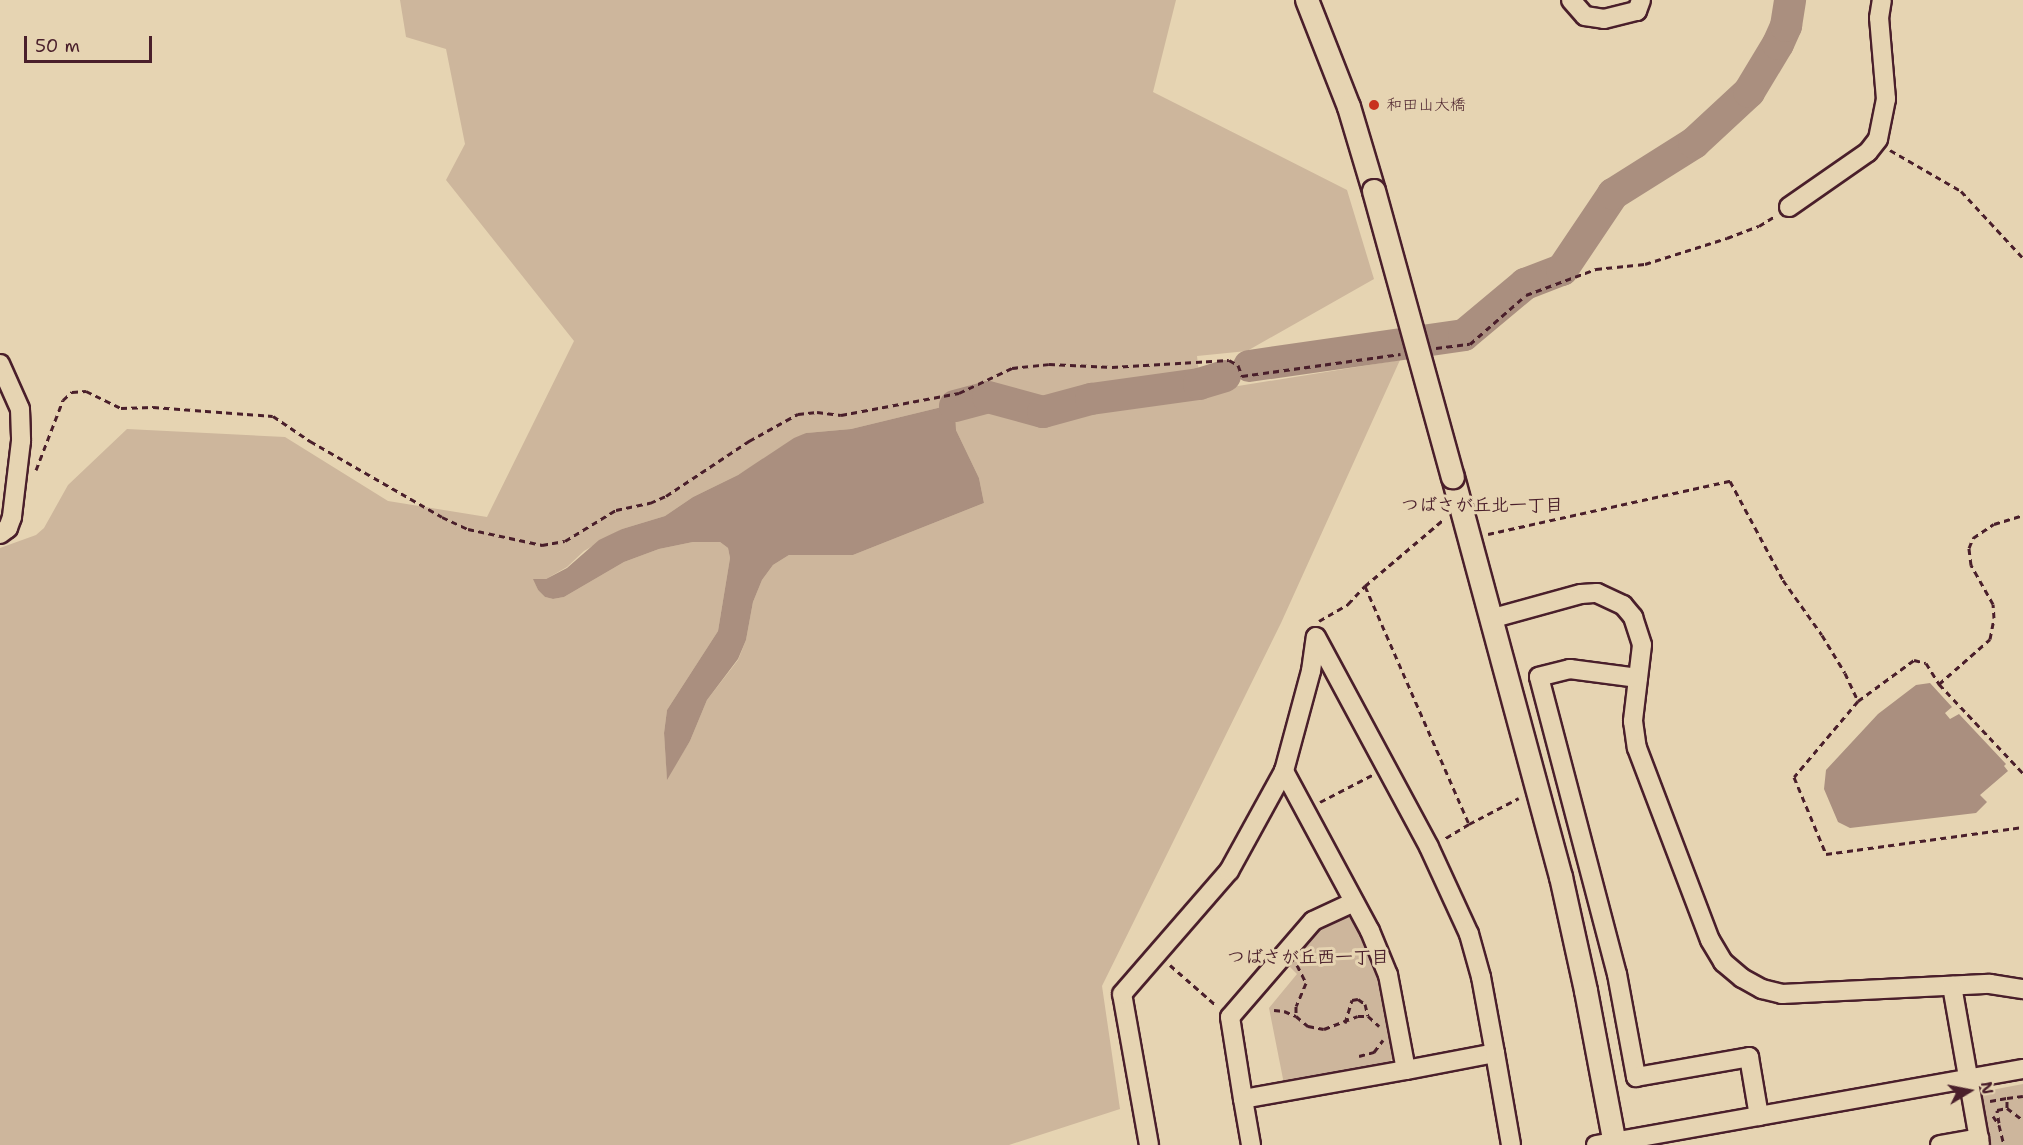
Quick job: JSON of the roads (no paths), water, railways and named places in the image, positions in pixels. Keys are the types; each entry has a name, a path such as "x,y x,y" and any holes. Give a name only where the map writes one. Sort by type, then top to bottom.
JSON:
{"street":[{"path":"1307,0 1349,107 1374,191 1561,877 1586,991 1608,1144 1685,1137 1760,1116 2023,1069"},
{"path":"1571,0 1585,16 1604,19 1636,11 1641,0"},
{"path":"1789,207 1868,152 1876,142 1883,123 1886,99 1879,18 1882,0"},
{"path":"0,364 20,409 21,441 12,517 8,528 0,534"},
{"path":"1490,619 1581,594 1598,593 1623,605 1640,632 1642,645 1633,721 1637,748 1710,940 1723,962 1742,978 1762,989 1782,994 1990,984 2023,989"},
{"path":"1149,1145 1122,994 1229,871 1284,771 1311,671 1316,637 1429,847 1469,934 1481,977 1511,1145"},
{"path":"1638,678 1570,669 1539,677 1617,974 1636,1077 1749,1057 1760,1116"},
{"path":"1284,771 1354,902 1388,975 1406,1070"},
{"path":"1251,1145 1230,1017 1313,921 1354,902"},
{"path":"1940,1145 1979,1142 1952,986"},
{"path":"1243,1099 1495,1053"}],"waterway":[{"path":"1249,366 1464,335 1525,284 1562,270 1613,194 1694,143 1749,92 1778,44 1786,26 1790,0"},
{"path":"955,406 988,397 1043,412 1091,399 1199,384 1225,376"}],"place":[{"name":"和田山大橋","path":"1374,105"}],"district":[{"name":"つばさが丘北一丁目","path":"1482,505"},
{"name":"つばさが丘西一丁目","path":"1308,957"}]}
